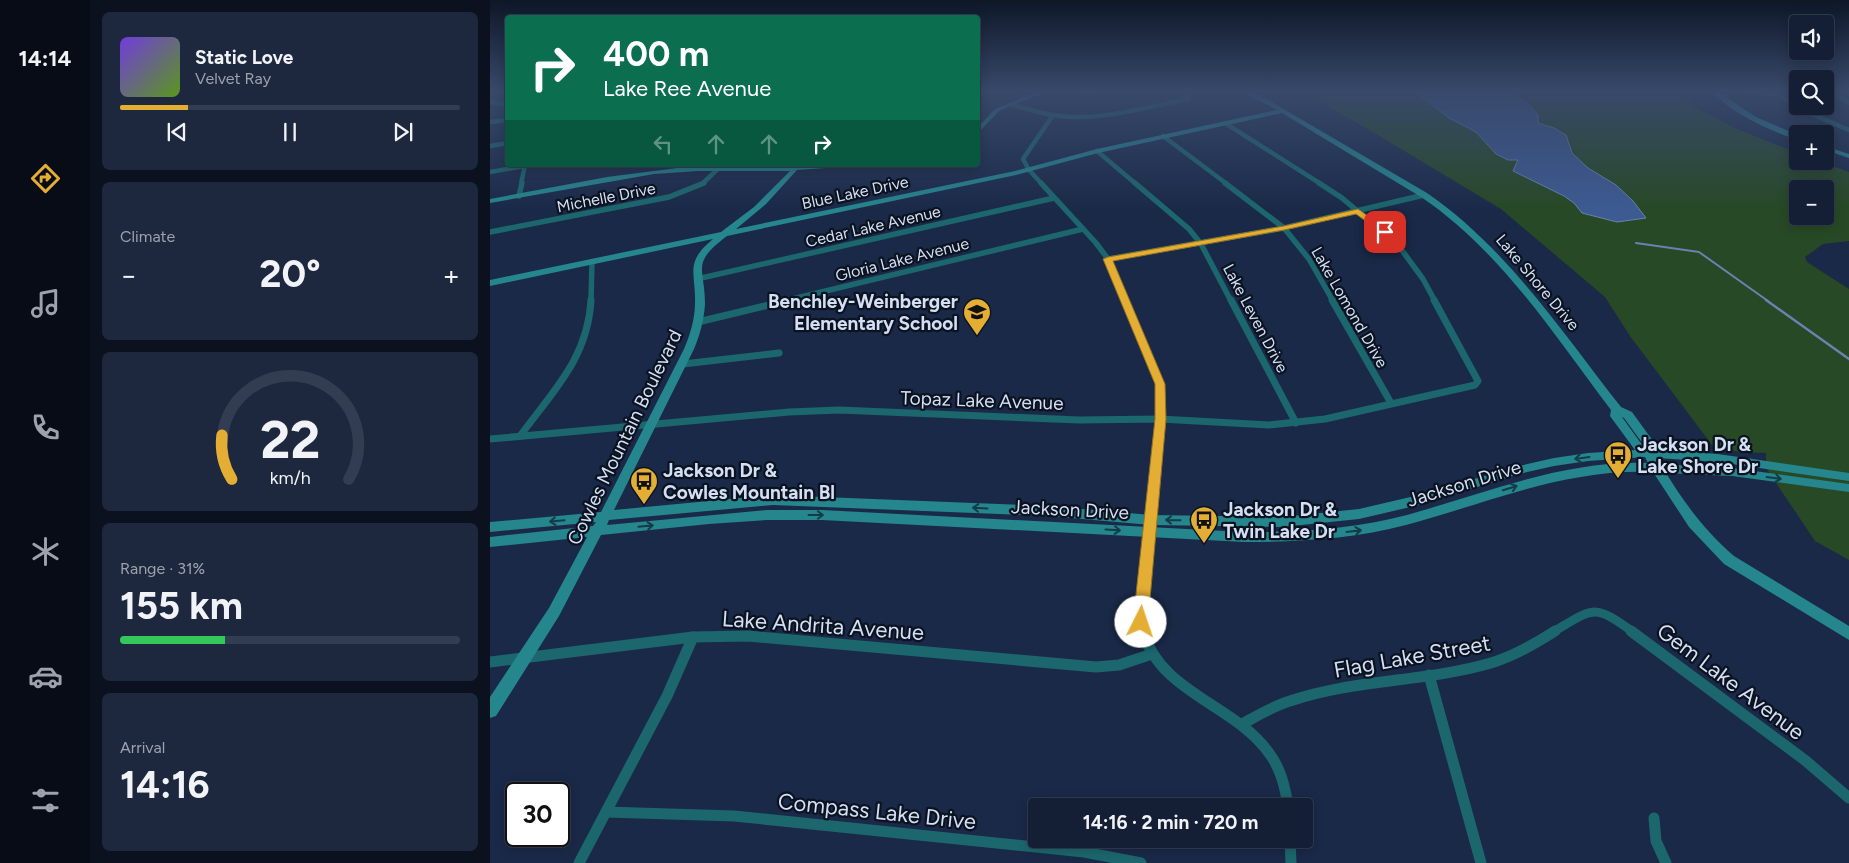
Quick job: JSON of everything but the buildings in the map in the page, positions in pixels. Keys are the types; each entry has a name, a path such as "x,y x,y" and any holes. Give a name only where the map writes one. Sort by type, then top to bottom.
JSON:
{"main road":[{"name":"Blue Lake Drive","path":"490,283 1029,170 1097,151 1186,131"},
{"name":"Lake Shore Drive","path":"1316,131 1424,195 1446,210 1477,237 1506,267 1617,410 1616,416 1636,445 1648,453 1699,532 1715,549 1729,560 1849,634"},
{"path":"1834,151 1849,156"},
{"path":"490,201 644,174 721,167 796,167"},
{"name":"Cowles Mountain Boulevard","path":"490,712 554,612 598,531 683,364 693,342 698,322 700,302 697,279 698,262 722,235 764,203 796,167"},
{"name":"Jackson Drive","path":"490,542 757,516 822,515 1149,525 1282,522 1359,514 1418,500 1519,470 1554,462 1588,457 1648,453 1718,458 1849,477"},
{"name":"Jackson Drive","path":"490,527 773,500 1048,511 1244,537 1286,537 1363,530 1406,520 1512,487 1568,474 1596,470 1656,467 1732,472 1849,488"}],"street":[{"path":"1041,131 1023,159 1029,170 1108,259 1159,380 1160,419 1141,622 1146,644 1174,680 1242,724 1260,741 1274,762 1285,787 1287,798"},
{"path":"1238,131 1342,198 1358,211"},
{"name":"Lake Lomond Drive","path":"1163,136 1284,228 1309,259 1390,403"},
{"path":"490,146 505,144"},
{"name":"Lake Leven Drive","path":"1097,151 1189,229 1201,244 1296,423"},
{"path":"490,172 516,167"},
{"path":"519,196 526,167"},
{"name":"Michelle Drive","path":"490,232 669,198 703,184 721,167"},
{"path":"1108,259 1284,228 1424,195"},
{"name":"Cedar Lake Avenue","path":"697,279 1054,198"},
{"name":"Topaz Lake Avenue","path":"490,439 789,412 838,410 1079,420 1160,419 1238,425 1296,423 1325,419 1390,403 1470,387 1478,381 1423,279 1398,245 1358,211"},
{"name":"Gloria Lake Avenue","path":"698,322 1083,229"},
{"path":"520,436 573,361 585,339 588,325 592,262"},
{"path":"683,364 779,353"},
{"name":"Gem Lake Avenue","path":"1583,614 1595,611 1608,614 1806,761 1849,798"},
{"name":"Flag Lake Street","path":"1242,724 1288,701 1329,690 1429,675 1491,663 1524,650 1583,614"},
{"name":"Lake Andrita Avenue","path":"490,662 693,637 748,636 1096,667 1119,665 1152,654"},
{"path":"580,863 667,696 693,637"},
{"path":"1429,675 1481,863"},
{"name":"Compass Lake Drive","path":"606,812 734,816 1074,851 1142,863"},
{"path":"1654,818 1656,841 1666,863"},
{"path":"1290,848 1291,863"}],"green space":[{"path":"1371,131 1743,131 1789,150 1789,170 1834,170 1834,166 1849,172 1849,241 1823,244 1805,257 1807,262 1849,289 1849,560 1815,541 1766,468 1766,453 1739,452 1712,445 1630,336 1605,297 1501,209"}],"water":[{"path":"1475,131 1560,131 1566,135 1572,153 1588,168 1616,185 1633,201 1646,218 1617,222 1582,213 1574,203 1564,196 1513,171 1518,160 1508,160 1496,154"}],"waterway":[{"path":"1636,243 1699,252 1768,301"},
{"path":"1766,300 1849,359"}],"place":[{"name":"Benchley-Weinberger Elementary School","path":"977,336"},
{"name":"Jackson Dr & Lake Shore Dr","path":"1618,479"},
{"name":"Jackson Dr & Cowles Mountain Bl","path":"644,505"},
{"name":"Jackson Dr & Twin Lake Dr","path":"1204,544"}],"route":[{"path":"1141,622 1148,531 1151,520 1160,419 1160,384 1108,259 1201,244 1358,211 1385,232"}]}
